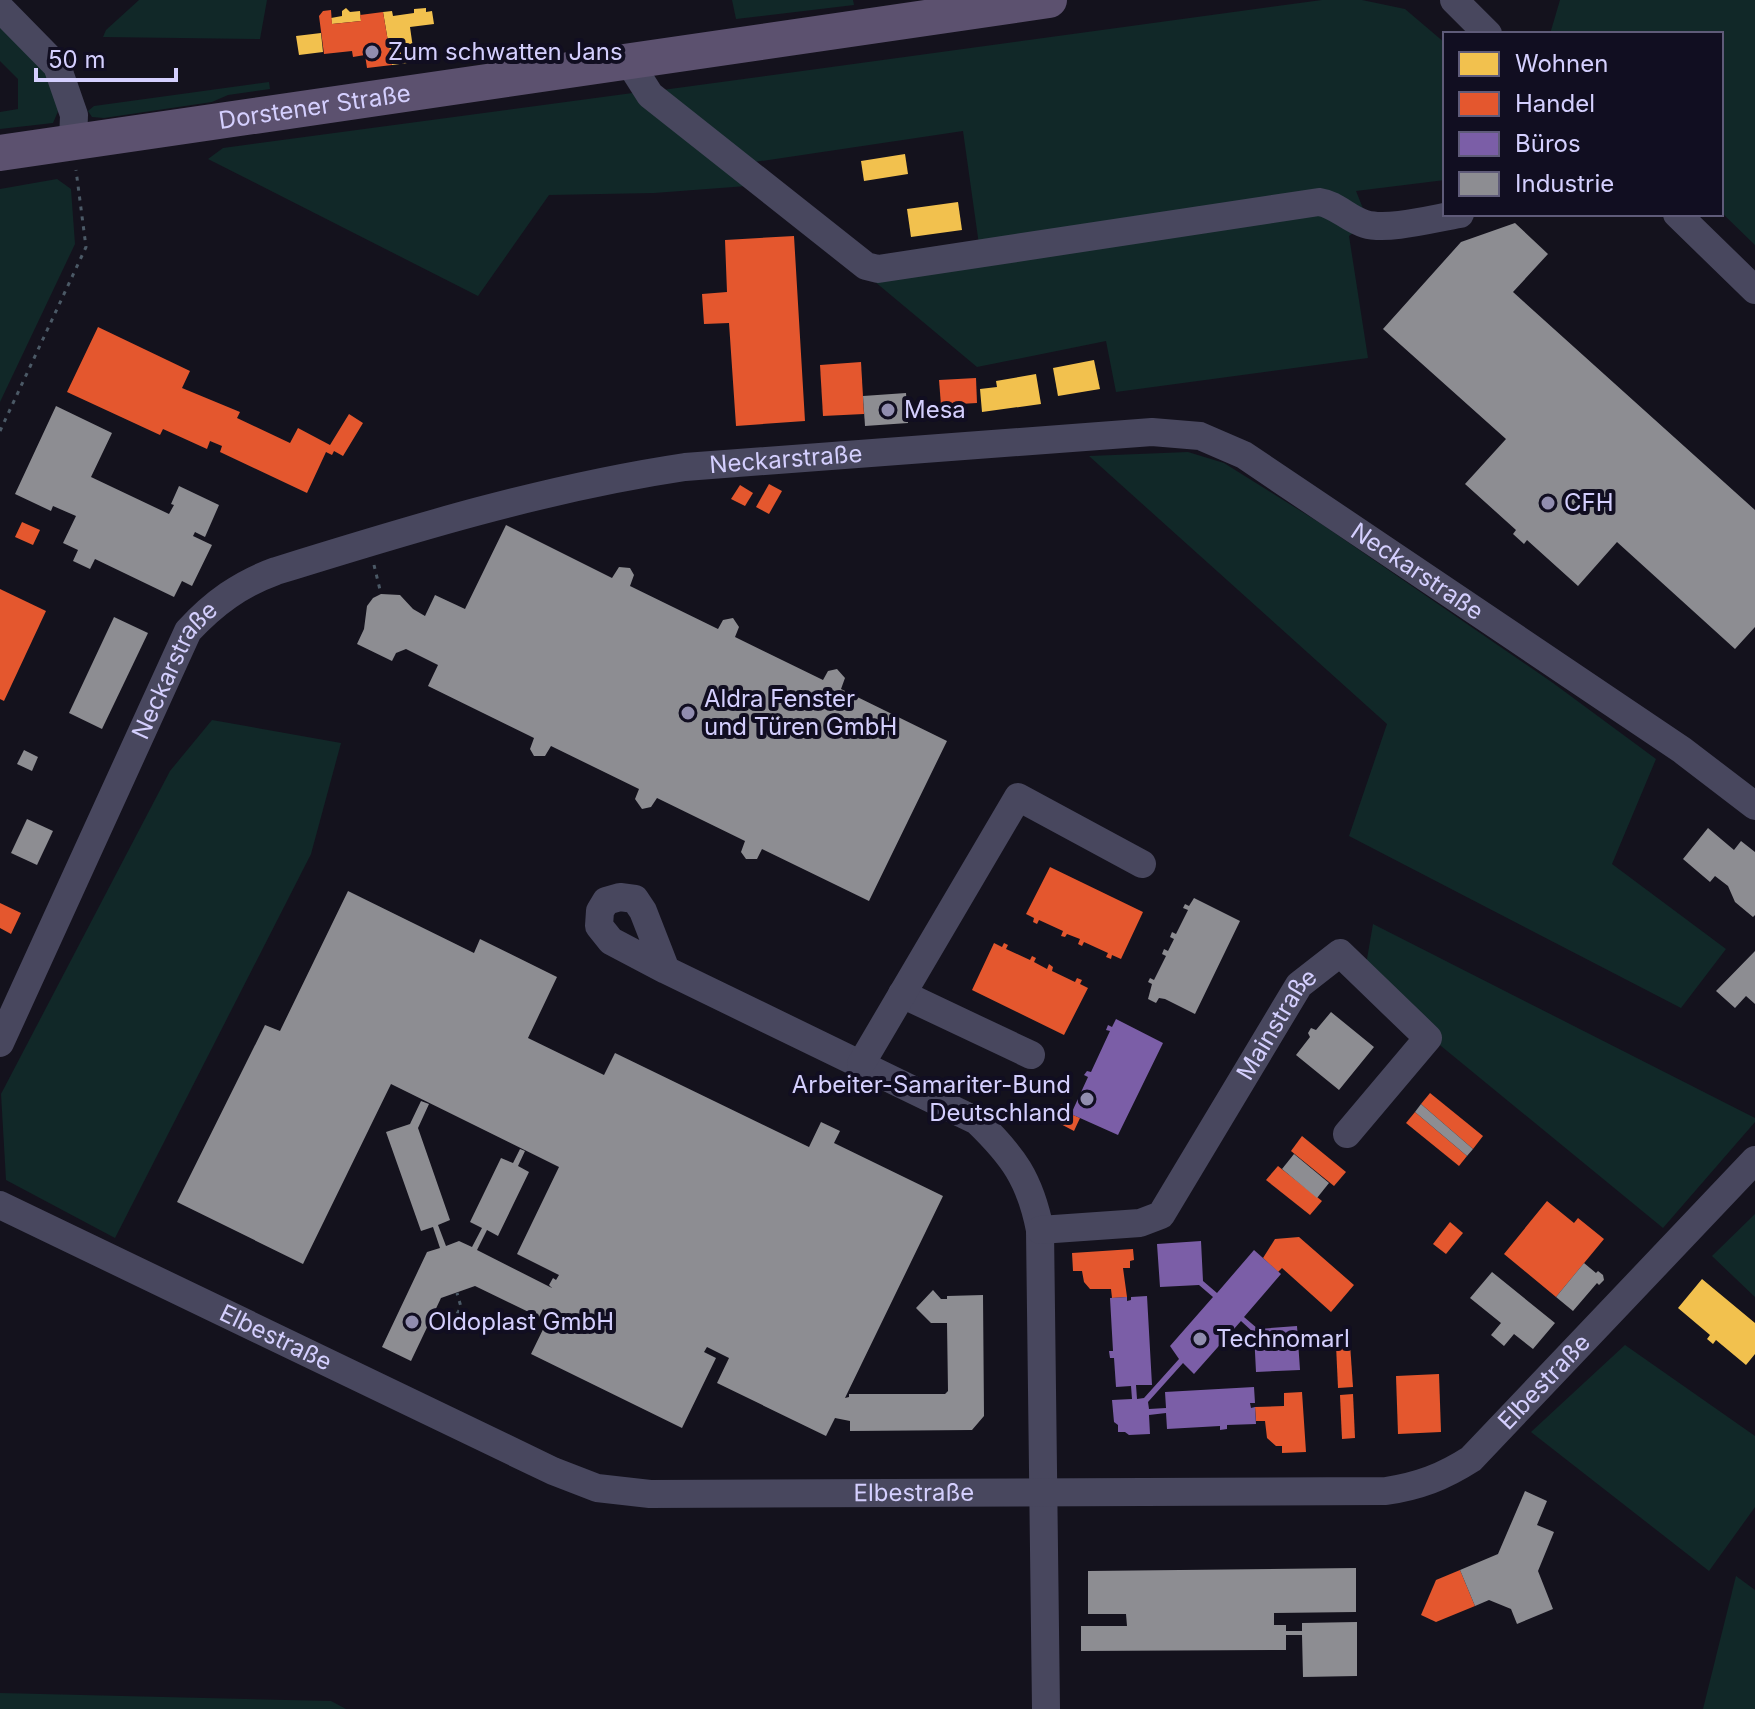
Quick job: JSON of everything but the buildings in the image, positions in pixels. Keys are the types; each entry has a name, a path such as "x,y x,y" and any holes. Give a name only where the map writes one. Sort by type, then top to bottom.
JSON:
{"main road":[{"name":"Dorstener Straße","path":"0,153 1049,0"}],"street":[{"path":"1454,0 1481,19"},
{"path":"0,8 57,66 74,115 73,142"},
{"path":"629,62 650,95 866,266 878,269 1319,202 1328,203 1348,218 1369,225 1443,216"},
{"path":"1679,216 1755,290"},
{"name":"Neckarstraße","path":"0,1043 188,631 226,595 248,581 368,542 521,499 685,467 1152,432 1200,436 1244,455 1693,758 1755,806"},
{"path":"861,1064 1018,797 1142,864"},
{"name":"Mainstraße","path":"1040,1230 1140,1223 1161,1215 1299,985 1340,953 1428,1038 1347,1134"},
{"path":"666,970 977,1121 1007,1150 1033,1196 1040,1230 1046,1709"},
{"path":"902,994 1031,1055"},
{"name":"Elbestraße","path":"0,1205 553,1471 597,1488 650,1494 1386,1491 1436,1479 1471,1459 1755,1160"}],"path":[{"path":"0,431 86,247 73,142"},
{"path":"368,542 381,594"},
{"path":"447,1331 461,1307 457,1293"}],"green space":[{"path":"139,0 267,0 260,39 103,37 106,30"},
{"path":"732,0 853,0 854,5 736,19"},
{"path":"1322,0 1362,0 1405,9 1443,41 1443,180 1356,191 1368,221 1349,236 1368,358 1116,392 1106,341 977,367 868,276 981,259 963,131 748,163 655,91"},
{"path":"1560,0 1755,0 1755,245 1723,214 1723,32 1551,32"},
{"path":"0,16 41,58 59,109 53,123 0,129 0,112 18,109 18,79 0,61"},
{"path":"269,82 270,89 228,95 212,102 104,118 92,117 88,111 94,106"},
{"path":"640,92 760,185 654,193 549,195 478,296 208,159 223,148"},
{"path":"57,179 71,189 75,244 0,402 0,189"},
{"path":"1188,452 1224,463 1320,523 1553,683 1656,759 1612,864 1726,949 1681,1008 1349,836 1387,724 1089,456"},
{"path":"212,720 341,743 311,854 115,1238 6,1180 1,1094 170,771"},
{"path":"1373,924 1755,1118 1755,1122 1663,1228 1363,982"},
{"path":"1755,1214 1755,1297 1712,1256"},
{"path":"1625,1345 1755,1436 1755,1507 1709,1571 1531,1432"},
{"path":"1736,1576 1755,1590 1755,1709 1703,1709"},
{"path":"0,1693 331,1701 346,1709 0,1709"}],"place":[{"name":"Zum schwatten Jans","path":"372,52"},
{"name":"Mesa","path":"888,410"},
{"name":"CFH","path":"1548,503"},
{"name":"Aldra Fenster und Türen GmbH","path":"688,713"},
{"name":"Arbeiter-Samariter-Bund Deutschland","path":"1087,1099"},
{"name":"Oldoplast GmbH","path":"412,1322"},
{"name":"Technomarl","path":"1200,1339"}]}
